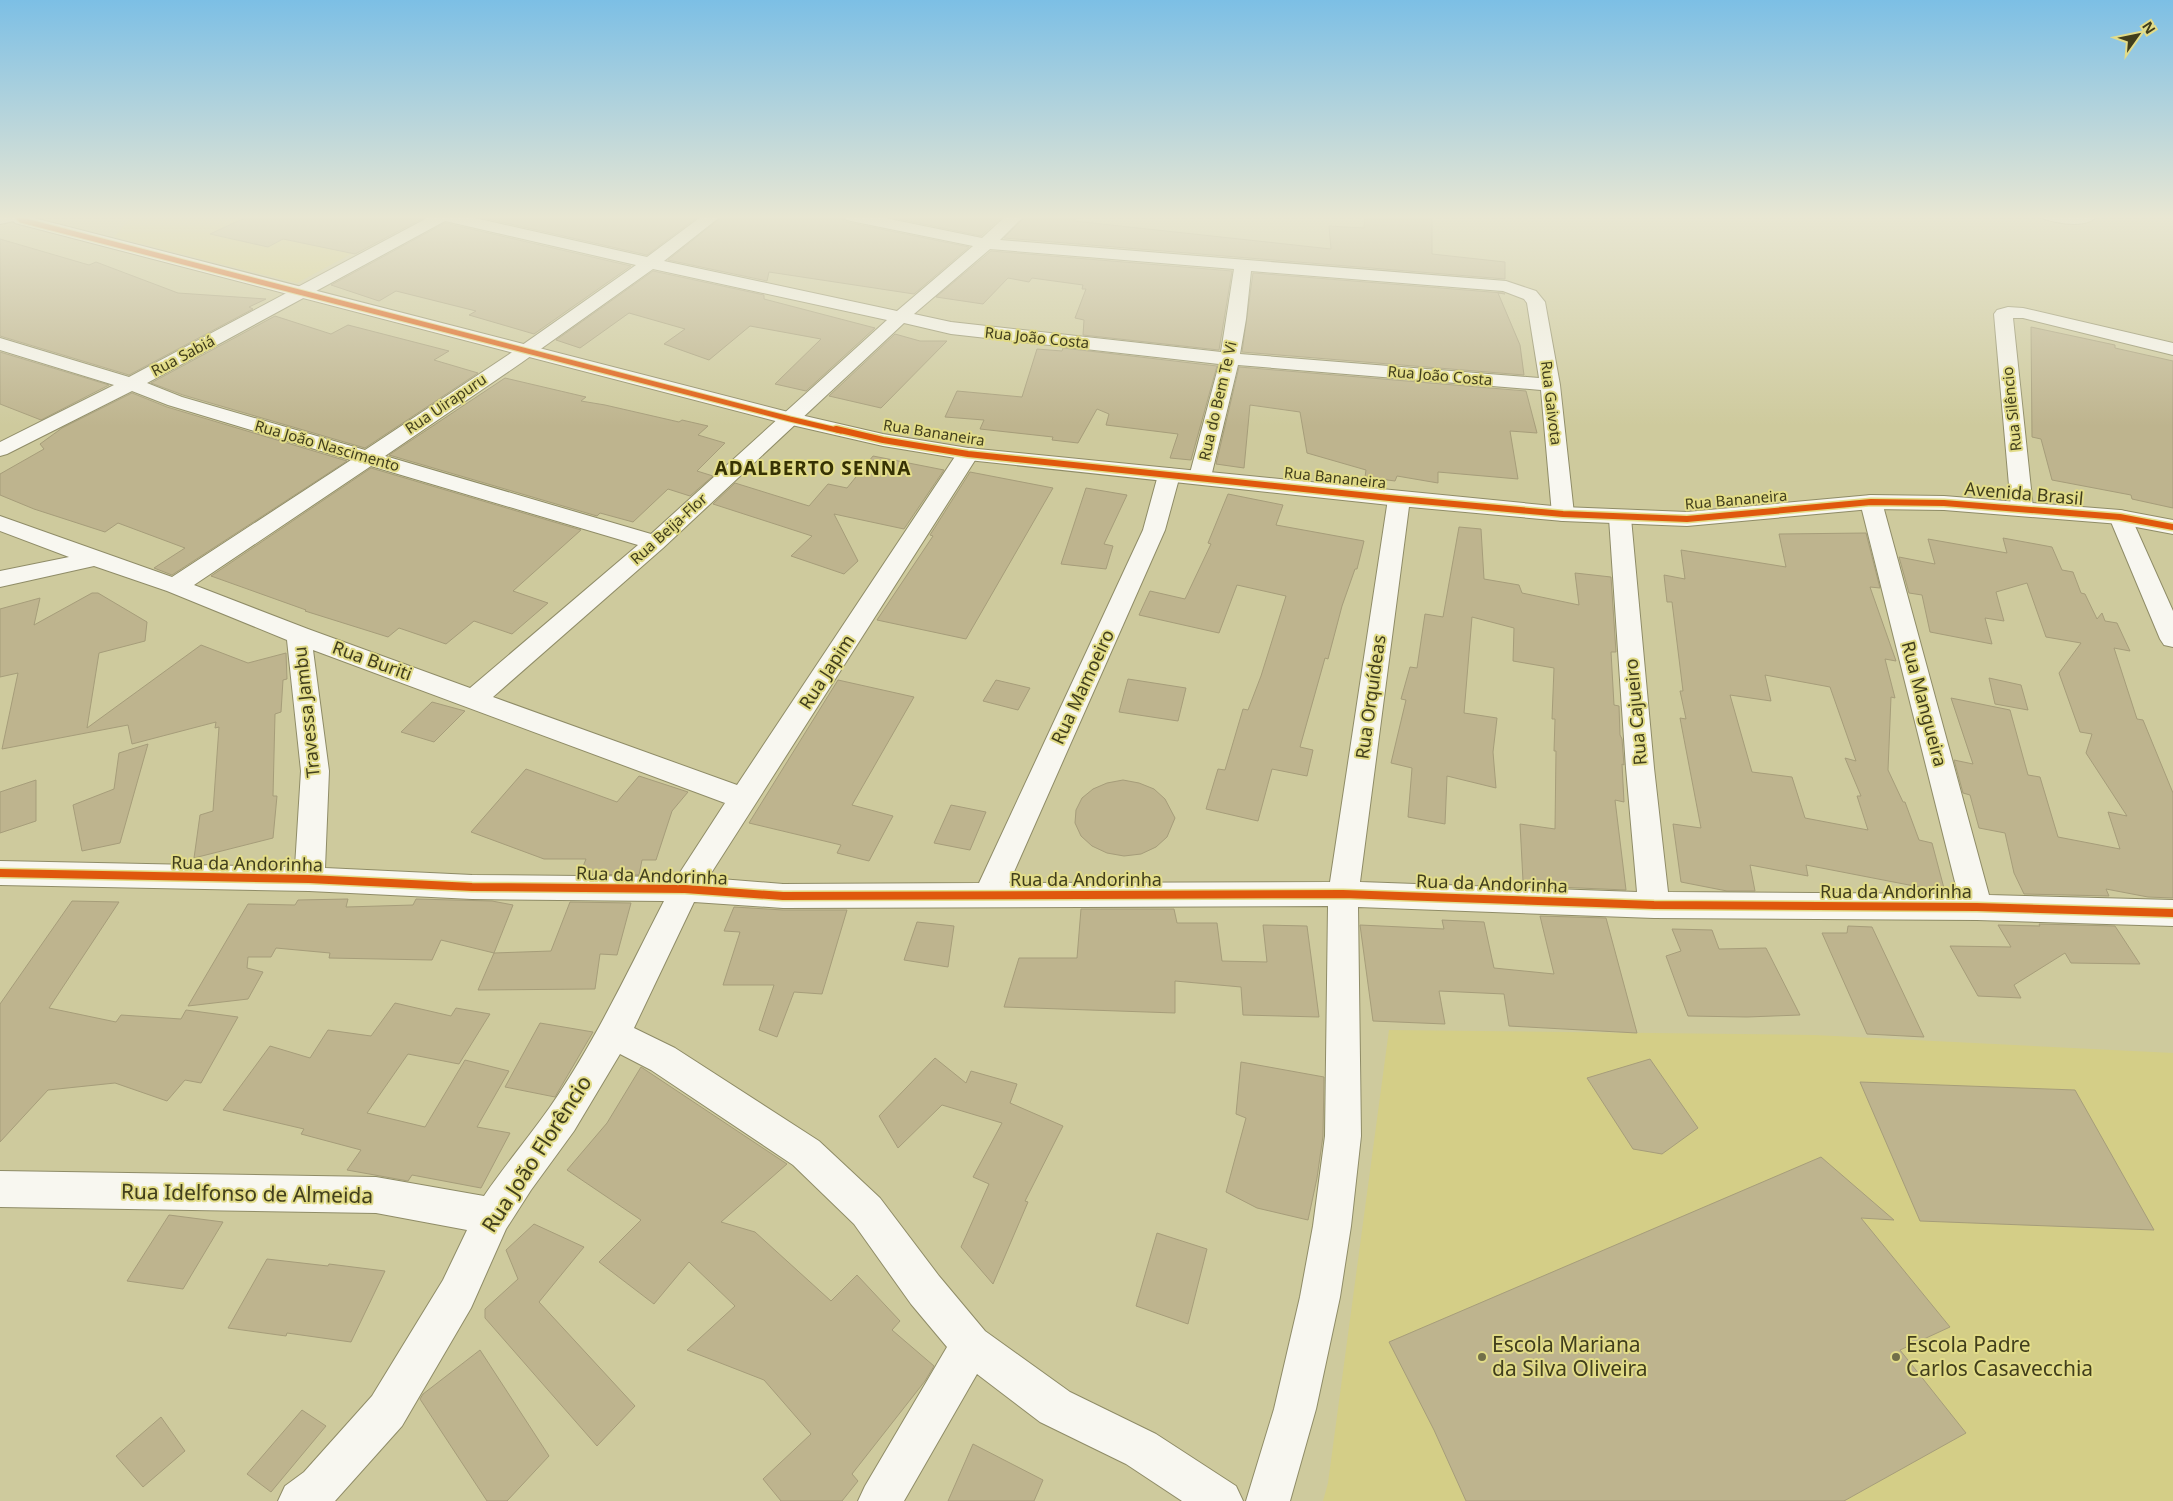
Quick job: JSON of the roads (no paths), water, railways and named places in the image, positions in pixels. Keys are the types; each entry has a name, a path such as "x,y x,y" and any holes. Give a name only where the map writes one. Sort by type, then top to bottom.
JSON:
{"street":[{"name":"Rua Bananeira","path":"273,286 790,419 883,440 968,454 1398,499 1620,518 1687,520 1871,502"},
{"name":"Rua Sabiá","path":"0,450 131,384 313,286"},
{"name":"Rua Uirapuru","path":"175,586 525,352 619,286"},
{"name":"Rua João Costa","path":"752,286 951,328 1229,358 1550,385"},
{"name":"Rua Beija-Flor","path":"475,698 655,543 899,318 937,286"},
{"name":"Rua do Bem Te Vi","path":"1200,477 1229,358 1242,286"},
{"name":"Rua Gaivota","path":"1506,286 1530,295 1536,302 1550,385 1563,514"},
{"name":"Rua Silêncio","path":"2022,508 2003,314 2008,312 2023,313 2173,349"},
{"name":"Rua João Nascimento","path":"0,344 131,384 176,402 655,543"},
{"name":"Rua Japim","path":"685,889 968,454"},
{"name":"Rua Mamoeiro","path":"988,896 1150,539 1169,475"},
{"name":"Rua Orquídeas","path":"1268,1501 1295,1409 1320,1297 1343,1136 1343,894 1398,499"},
{"name":"Avenida Brasil","path":"1871,502 1944,503 2022,508 2120,517 2173,527"},
{"name":"Rua Mangueira","path":"1871,502 1977,907"},
{"path":"2120,517 2173,639"},
{"name":"Rua Cajueiro","path":"1620,518 1640,768 1654,906"},
{"name":"Rua Buriti","path":"0,523 175,586 298,635 475,698 744,798"},
{"path":"0,578 97,558"},
{"name":"Travessa Jambu","path":"298,635 315,771 309,879"},
{"name":"Rua da Andorinha","path":"0,873 309,879 472,887 685,889 783,896 1343,894 1654,906 1977,907 2173,913"},
{"name":"Rua João Florêncio","path":"300,1501 319,1487 387,1411 457,1294 493,1216 518,1177 562,1120 614,1034 685,889"},
{"path":"614,1034 663,1059 806,1153 867,1211 925,1290 971,1346 1055,1407 1141,1449 1221,1501"},
{"name":"Rua Idelfonso de Almeida","path":"0,1189 376,1195 493,1216"},
{"path":"880,1501 971,1346"}],"place":[{"name":"Escola Mariana da Silva Oliveira","path":"1482,1357"},
{"name":"Escola Padre Carlos Casavecchia","path":"1896,1357"}],"district":[{"name":"ADALBERTO SENNA","path":"813,468"}]}
